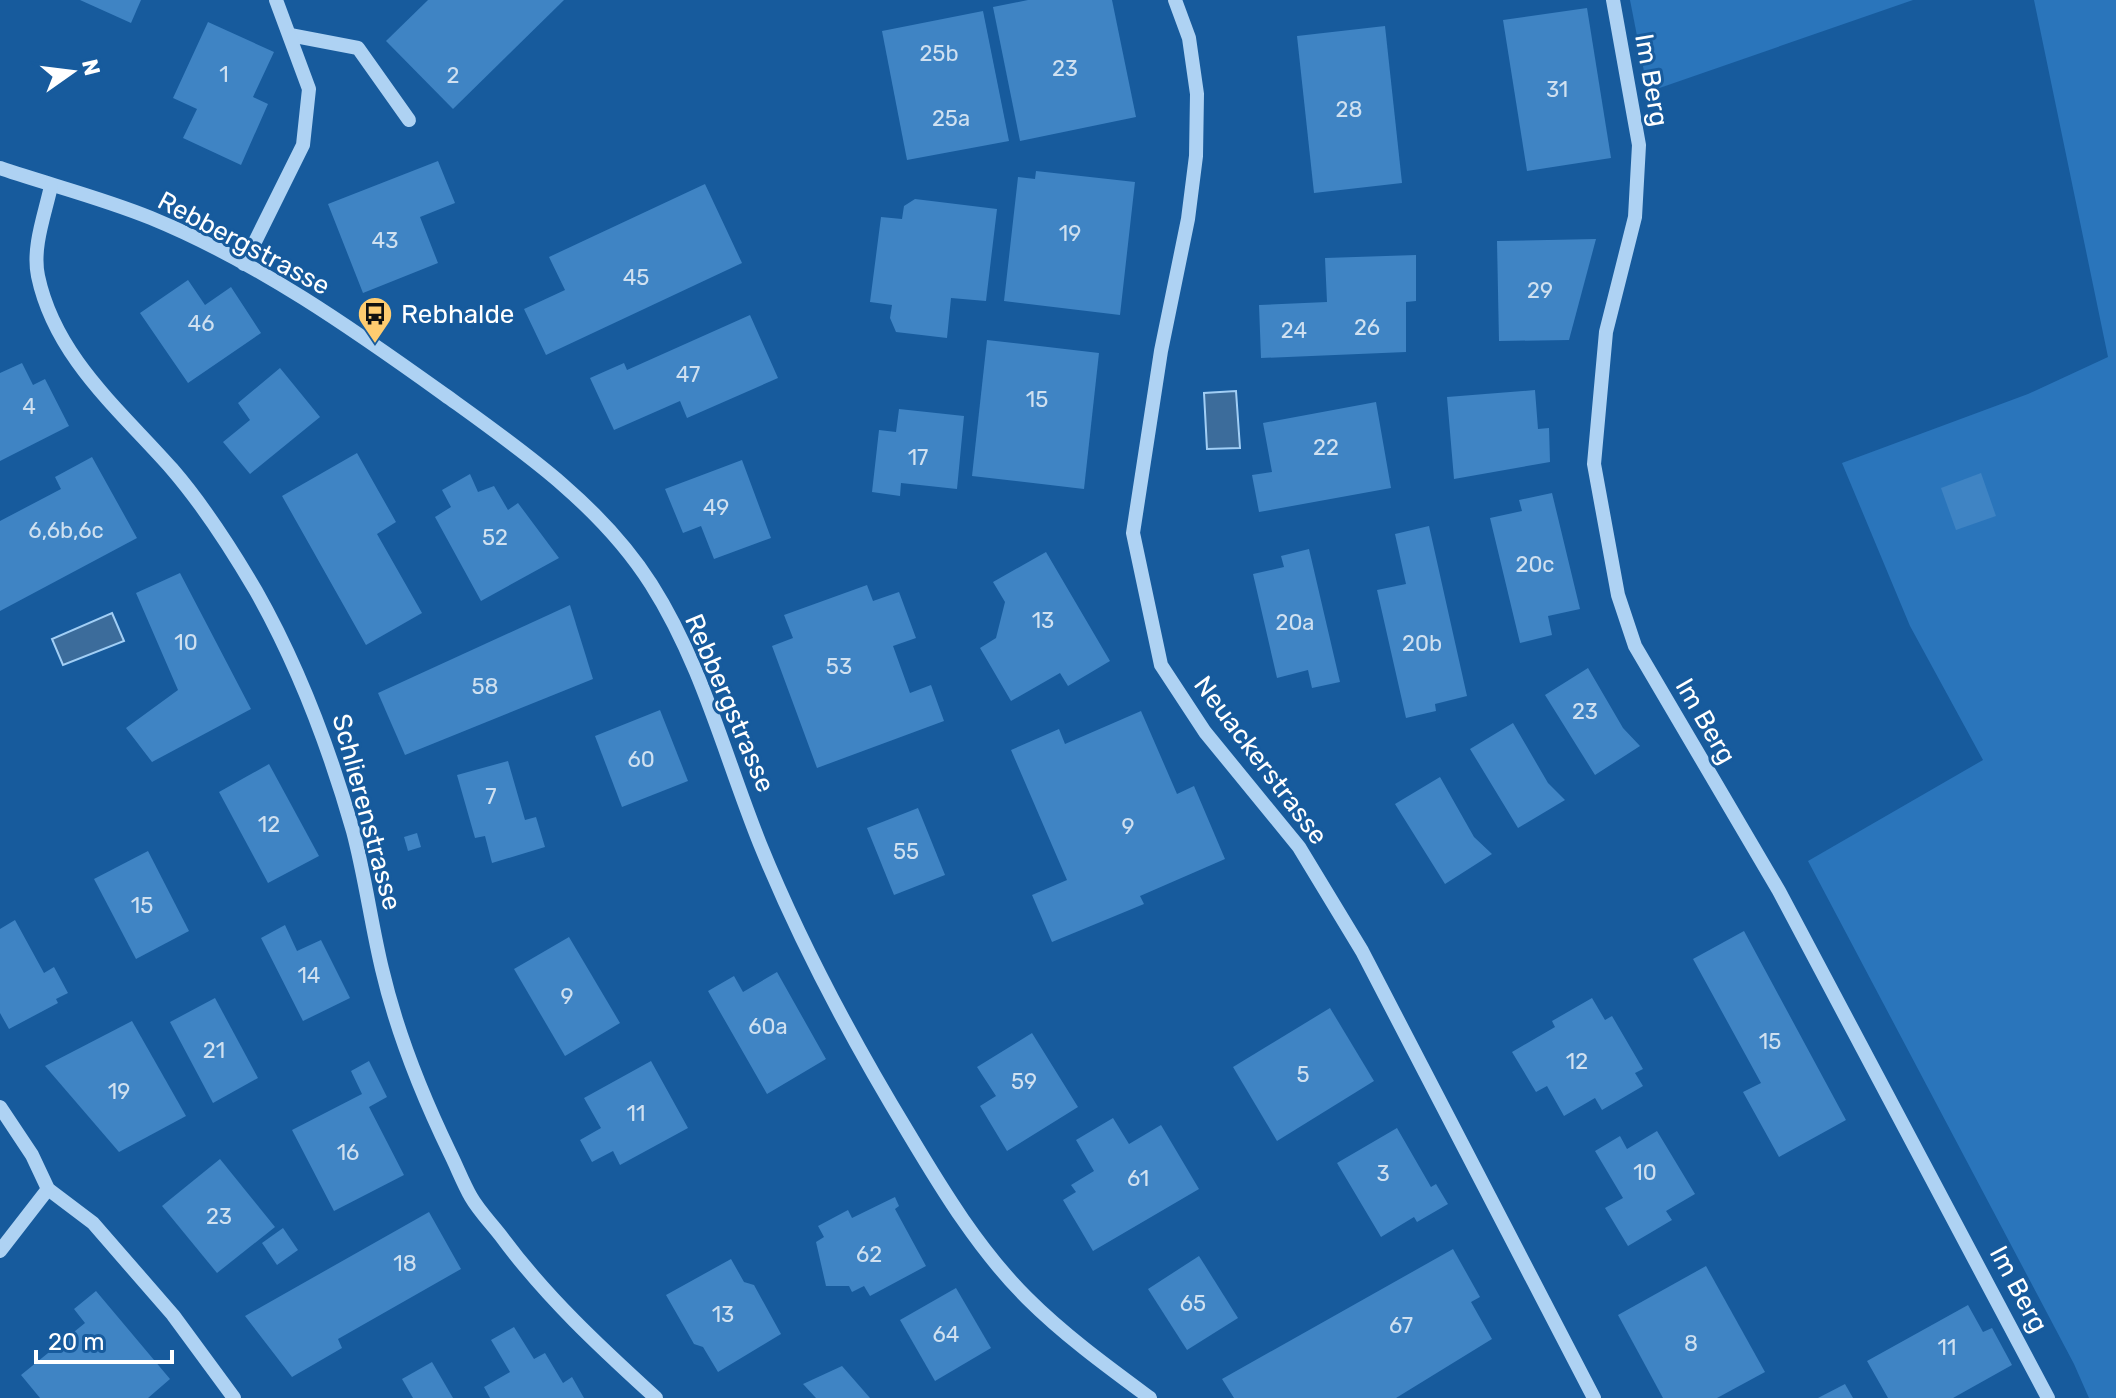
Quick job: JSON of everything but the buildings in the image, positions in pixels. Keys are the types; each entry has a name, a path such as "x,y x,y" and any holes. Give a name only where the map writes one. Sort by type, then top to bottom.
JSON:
{"street":[{"path":"244,264 303,145 309,89 276,0"},
{"name":"Neuackerstrasse","path":"1175,0 1189,38 1197,94 1196,156 1188,219 1161,351 1133,533 1161,665 1205,732 1299,847 1362,951 1594,1398"},
{"name":"Im Berg","path":"1613,0 1639,145 1635,217 1606,332 1594,464 1618,595 1635,646 1779,891 2048,1398"},
{"path":"290,35 358,48 409,120"},
{"name":"Rebbergstrasse","path":"0,168 148,217 244,264 375,345 515,446 552,475 626,549 652,586 697,674 760,843 812,962 868,1065 934,1175 973,1234 1027,1298 1096,1358 1150,1398"},
{"name":"Schlierenstrasse","path":"51,186 39,234 37,272 47,304 79,366 174,471 254,588 282,641 314,709 354,834 382,971 402,1045 472,1198 523,1265 573,1322 656,1398"},
{"path":"0,1107 32,1155 48,1189 93,1223 173,1315 234,1398"},
{"path":"0,1251 48,1189"}],"shaded area":[{"path":"1630,0 1913,0 1648,92"},
{"path":"2034,0 2116,0 2116,1398 2089,1398 2074,1364 1808,861 1983,760 1910,626 1842,463 2028,394 2108,357"},
{"path":"1236,391 1240,448 1207,449 1204,393"},
{"path":"112,613 124,641 63,665 52,639"}],"place":[{"name":"Rebhalde","path":"375,345"}]}
